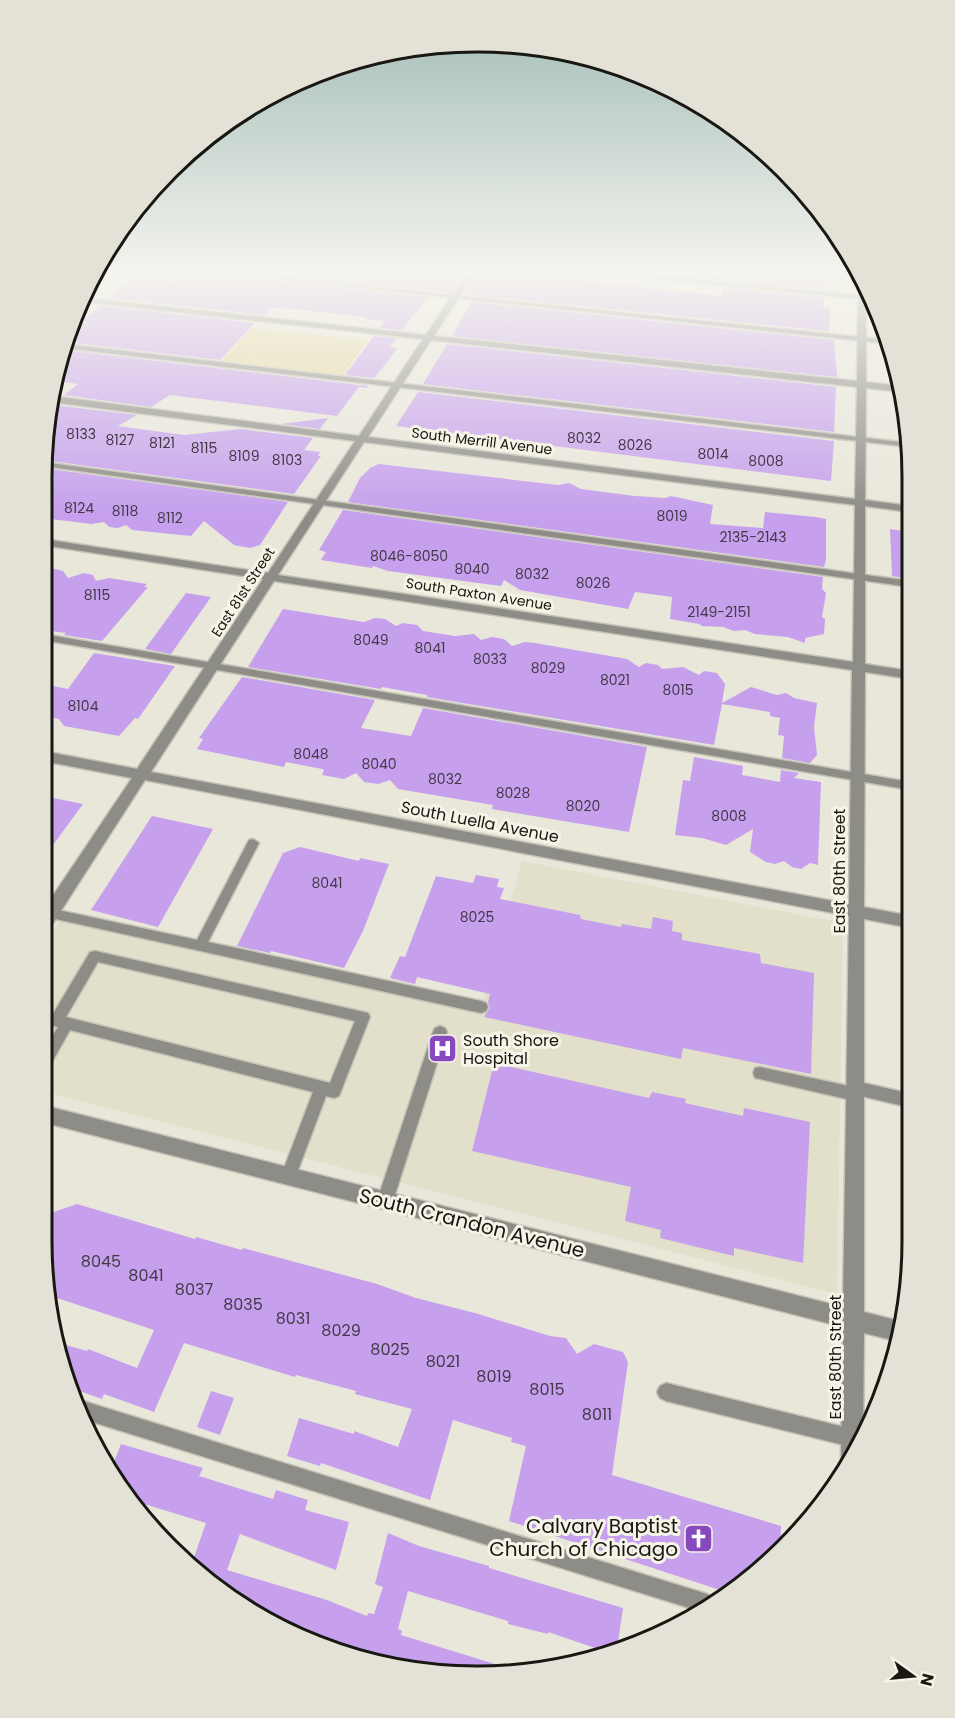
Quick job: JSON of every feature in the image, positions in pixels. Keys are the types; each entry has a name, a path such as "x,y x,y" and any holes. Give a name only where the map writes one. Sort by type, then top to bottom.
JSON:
{"street":[{"name":"East 81st Street","path":"52,906 141,775 416,355"},
{"path":"592,355 892,388"},
{"name":"East 80th Street","path":"852,1441 861,355"},
{"name":"South Merrill Avenue","path":"60,400 902,508"},
{"name":"South Paxton Avenue","path":"52,543 902,674"},
{"name":"South Luella Avenue","path":"52,758 902,920"},
{"name":"South Crandon Avenue","path":"52,1116 893,1330"}],"lane":[{"path":"143,355 901,444"},
{"path":"52,465 902,583"},
{"path":"52,639 902,785"},
{"path":"200,946 253,843"},
{"path":"52,914 481,1007"},
{"path":"52,1020 62,1022 322,1089 334,1091 363,1017 95,956 62,1022 52,1044"},
{"path":"385,1201 440,1032"},
{"path":"760,1073 902,1099"},
{"path":"289,1176 322,1089"},
{"path":"666,1392 852,1438"},
{"path":"89,1412 701,1602"}],"shaded area":[{"path":"226,355 357,355 342,376 221,361"},
{"name":"South Shore Hospital","path":"522,861 843,923 837,1294 52,1094 52,933 63,916 481,1007"}],"building":[{"path":"71,355 107,355 368,386 359,387 337,416 170,395 151,407 64,395 78,384 64,382"},
{"path":"179,355 225,355 220,360"},
{"path":"360,355 392,355 374,378 345,375"},
{"path":"440,355 548,355 836,387 834,432 423,384"},
{"path":"632,355 835,355 837,377"},
{"path":"418,392 834,441 831,481 396,426"},
{"path":"59,406 137,415 118,426 184,435 240,429 313,438 304,450 320,452 318,456 321,456 294,494 53,461"},
{"path":"328,418 320,429 281,424"},
{"path":"379,464 558,485 569,483 581,489 635,496 666,498 671,496 713,505 710,524 763,528 765,512 826,519 826,560 824,567 348,502 360,478 370,468"},
{"path":"52,469 288,502 260,545 250,548 234,545 204,521 191,536 132,530 126,525 118,528 109,527 104,522 91,524 52,519"},
{"path":"343,510 823,577 822,589 826,593 822,617 825,619 824,634 805,638 805,643 788,637 755,634 745,630 734,631 723,627 702,626 670,619 672,597 635,592 628,609 520,590 504,580 501,586 321,560 326,552 319,550"},
{"path":"890,529 902,531 902,578 892,576"},
{"path":"52,570 63,571 68,578 84,573 93,575 96,581 109,578 147,584 144,587 148,587 102,641 64,635 66,633 52,631"},
{"path":"186,593 211,597 171,654 145,649"},
{"path":"283,609 364,622 375,618 385,619 396,626 403,623 417,625 423,631 455,636 474,634 481,640 492,637 504,639 512,646 525,642 535,643 627,659 639,667 646,663 658,665 662,669 683,667 699,675 704,671 717,673 725,684 722,703 751,687 777,695 786,693 794,698 817,703 814,727 817,755 810,763 782,758 784,736 778,735 780,718 770,716 770,712 722,704 714,745 427,697 427,695 382,687 381,689 248,667"},
{"path":"94,653 175,666 138,719 135,718 119,736 64,726 59,719 52,718 52,686 68,689"},
{"path":"242,677 375,700 361,728 411,736 423,708 647,747 629,832 492,809 493,805 398,789 390,780 378,784 364,782 356,773 344,779 322,775 324,770 322,769 286,762 284,767 197,749 203,739 199,738"},
{"path":"694,757 743,766 742,775 780,782 781,770 799,773 794,778 821,782 818,865 810,863 801,869 792,867 784,861 775,864 766,862 750,852 753,829 726,845 702,838 675,835 683,780 690,781"},
{"path":"52,798 83,804 52,846"},
{"path":"152,816 213,829 158,927 91,910"},
{"path":"300,847 359,861 360,858 389,864 363,931 344,968 271,951 270,953 237,946 283,853"},
{"path":"476,875 499,879 497,887 504,888 500,899 580,915 581,919 621,927 622,924 651,929 653,917 673,921 672,931 682,933 682,940 760,954 761,963 814,973 811,1074 683,1048 681,1059 484,1017 490,1008 488,1002 490,994 417,977 415,984 390,978 400,956 405,957 436,876 473,883"},
{"path":"494,1063 649,1098 652,1092 686,1099 685,1103 743,1116 744,1108 810,1122 803,1263 734,1248 734,1256 660,1238 661,1230 625,1221 631,1187 472,1151"},
{"path":"77,1204 195,1239 196,1237 242,1250 243,1248 377,1284 416,1298 550,1336 566,1338 577,1354 594,1344 623,1352 628,1362 612,1475 781,1526 780,1538 758,1560 720,1590 509,1521 526,1446 511,1442 512,1438 453,1420 430,1500 321,1463 320,1466 287,1456 299,1418 354,1434 354,1431 398,1447 412,1409 184,1343 154,1412 104,1394 102,1399 81,1391 66,1345 87,1351 88,1349 137,1368 154,1330 56,1298 53,1268 52,1213"},
{"path":"211,1391 234,1398 220,1435 197,1427"},
{"path":"121,1444 203,1468 199,1476 273,1499 276,1490 308,1500 305,1510 349,1522 336,1570 240,1534 227,1570 327,1600 367,1616 368,1613 374,1614 383,1587 375,1584 388,1533 419,1546 623,1608 618,1641 596,1648 548,1632 548,1634 508,1624 508,1621 408,1591 398,1629 402,1631 401,1635 498,1665 422,1662 341,1643 265,1609 219,1578 194,1557 206,1523 144,1504 114,1461"}],"place":[{"name":"South Shore Hospital","path":"442,1049"},
{"name":"Calvary Baptist Church of Chicago","path":"699,1538"}]}
